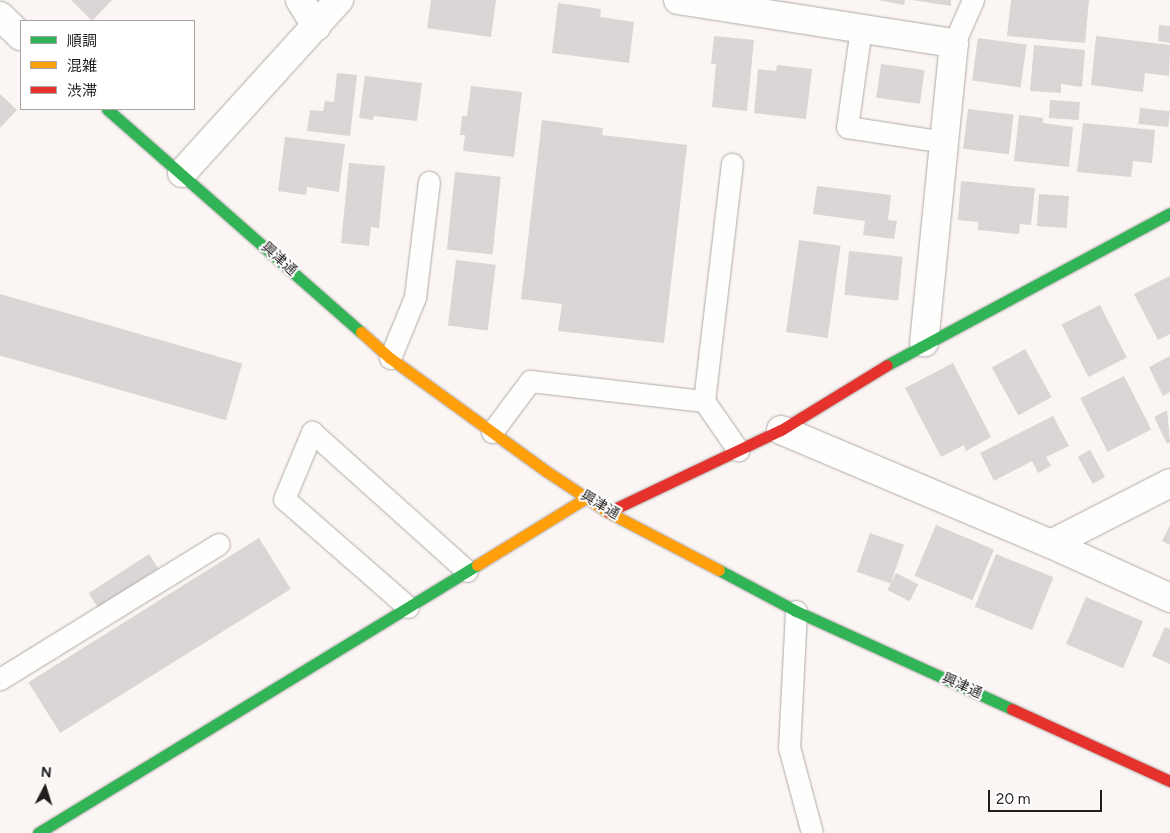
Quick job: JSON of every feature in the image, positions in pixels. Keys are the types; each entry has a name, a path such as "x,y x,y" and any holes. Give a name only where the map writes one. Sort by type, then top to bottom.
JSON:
{"street":[{"path":"300,0 316,26"},
{"path":"182,173 339,0"},
{"path":"678,0 954,43 924,343"},
{"path":"0,16 20,35"},
{"name":"興津通","path":"108,110 390,358 492,432 608,512 796,612 1170,781"},
{"path":"608,512 782,430 924,343 1170,213"},
{"path":"782,430 1051,544 1170,598"},
{"path":"1051,544 1170,483"},
{"path":"38,833 586,498"}],"lane":[{"path":"954,43 973,0"},
{"path":"861,28 847,127 944,142"},
{"path":"732,164 704,401 738,450"},
{"path":"390,358 415,297 429,182"},
{"path":"492,432 530,381 704,401"},
{"path":"408,607 284,499 312,432 467,571"},
{"path":"0,679 219,544"},
{"path":"796,612 789,747 812,833"}],"building":[{"path":"71,0 112,0 93,20"},
{"path":"431,0 496,0 491,37 427,28"},
{"path":"878,0 905,0 904,5"},
{"path":"912,0 951,0 951,6"},
{"path":"1011,0 1089,0 1085,43 1007,36"},
{"path":"558,3 601,9 600,17 634,22 629,63 552,53"},
{"path":"1159,25 1170,26 1170,43 1158,41"},
{"path":"714,36 754,40 747,111 712,107 716,64 711,64"},
{"path":"1096,36 1170,45 1169,76 1145,73 1143,92 1091,85"},
{"path":"978,38 1027,45 1021,87 972,81"},
{"path":"1034,45 1085,50 1082,87 1061,84 1061,93 1030,91"},
{"path":"881,64 925,70 920,104 876,98"},
{"path":"777,65 812,69 806,119 754,113 758,69 776,71"},
{"path":"337,73 357,75 350,136 307,131 310,110 323,111 325,101 334,102"},
{"path":"365,76 422,83 417,121 374,116 373,120 359,118"},
{"path":"471,86 522,92 514,157 463,151 465,135 460,135 462,116 467,116"},
{"path":"0,94 17,110 0,128"},
{"path":"1050,100 1080,102 1079,120 1049,118"},
{"path":"1140,108 1170,111 1168,127 1138,124"},
{"path":"968,109 1014,115 1009,154 963,149"},
{"path":"1019,115 1043,118 1043,123 1073,127 1069,167 1014,161"},
{"path":"542,120 603,128 602,135 687,145 664,343 558,331 562,304 521,299"},
{"path":"1083,123 1155,130 1152,163 1133,161 1131,177 1077,172"},
{"path":"285,137 345,144 339,192 307,187 306,195 278,191"},
{"path":"349,163 385,166 379,228 371,227 369,246 341,243"},
{"path":"455,172 501,177 493,254 447,250"},
{"path":"961,181 1035,188 1031,225 1020,224 1019,234 978,230 978,222 958,220"},
{"path":"817,186 891,195 888,220 897,221 894,239 863,235 865,221 813,214"},
{"path":"1039,194 1069,196 1067,228 1037,226"},
{"path":"799,240 841,246 828,338 786,332"},
{"path":"849,251 903,257 898,300 844,295"},
{"path":"456,260 496,265 488,330 448,326"},
{"path":"1170,276 1170,334 1158,340 1134,294"},
{"path":"0,294 242,363 226,420 0,355"},
{"path":"1100,305 1127,358 1088,377 1062,325"},
{"path":"1025,349 1052,397 1018,416 992,367"},
{"path":"1170,356 1170,392 1163,396 1149,367"},
{"path":"953,363 991,437 966,451 964,445 941,457 905,388"},
{"path":"1124,376 1151,429 1108,452 1080,398"},
{"path":"1167,410 1170,442 1167,444 1154,417"},
{"path":"1053,416 1069,446 1046,457 1051,466 1038,473 1032,461 994,481 980,453"},
{"path":"1090,450 1105,477 1093,484 1078,457"},
{"path":"936,525 994,550 973,600 915,576"},
{"path":"1170,525 1170,545 1162,541"},
{"path":"870,533 904,545 891,583 857,572"},
{"path":"259,538 291,589 60,733 28,682"},
{"path":"149,554 158,568 98,607 89,593"},
{"path":"996,554 1053,577 1032,630 975,607"},
{"path":"896,573 918,584 910,601 887,590"},
{"path":"1086,597 1143,621 1123,668 1066,644"},
{"path":"1165,627 1170,629 1170,664 1152,656"}],"traffic: fast":[{"path":"108,110 361,332"},
{"path":"887,365 1170,213"},
{"path":"38,833 477,565"},
{"path":"719,570 796,611 1012,709"}],"traffic: slow":[{"path":"361,332 390,358 546,471 608,512 719,570"},
{"path":"477,565 586,498"}],"traffic: jam":[{"path":"608,512 781,430 887,365"},
{"path":"1012,709 1170,781"}]}
